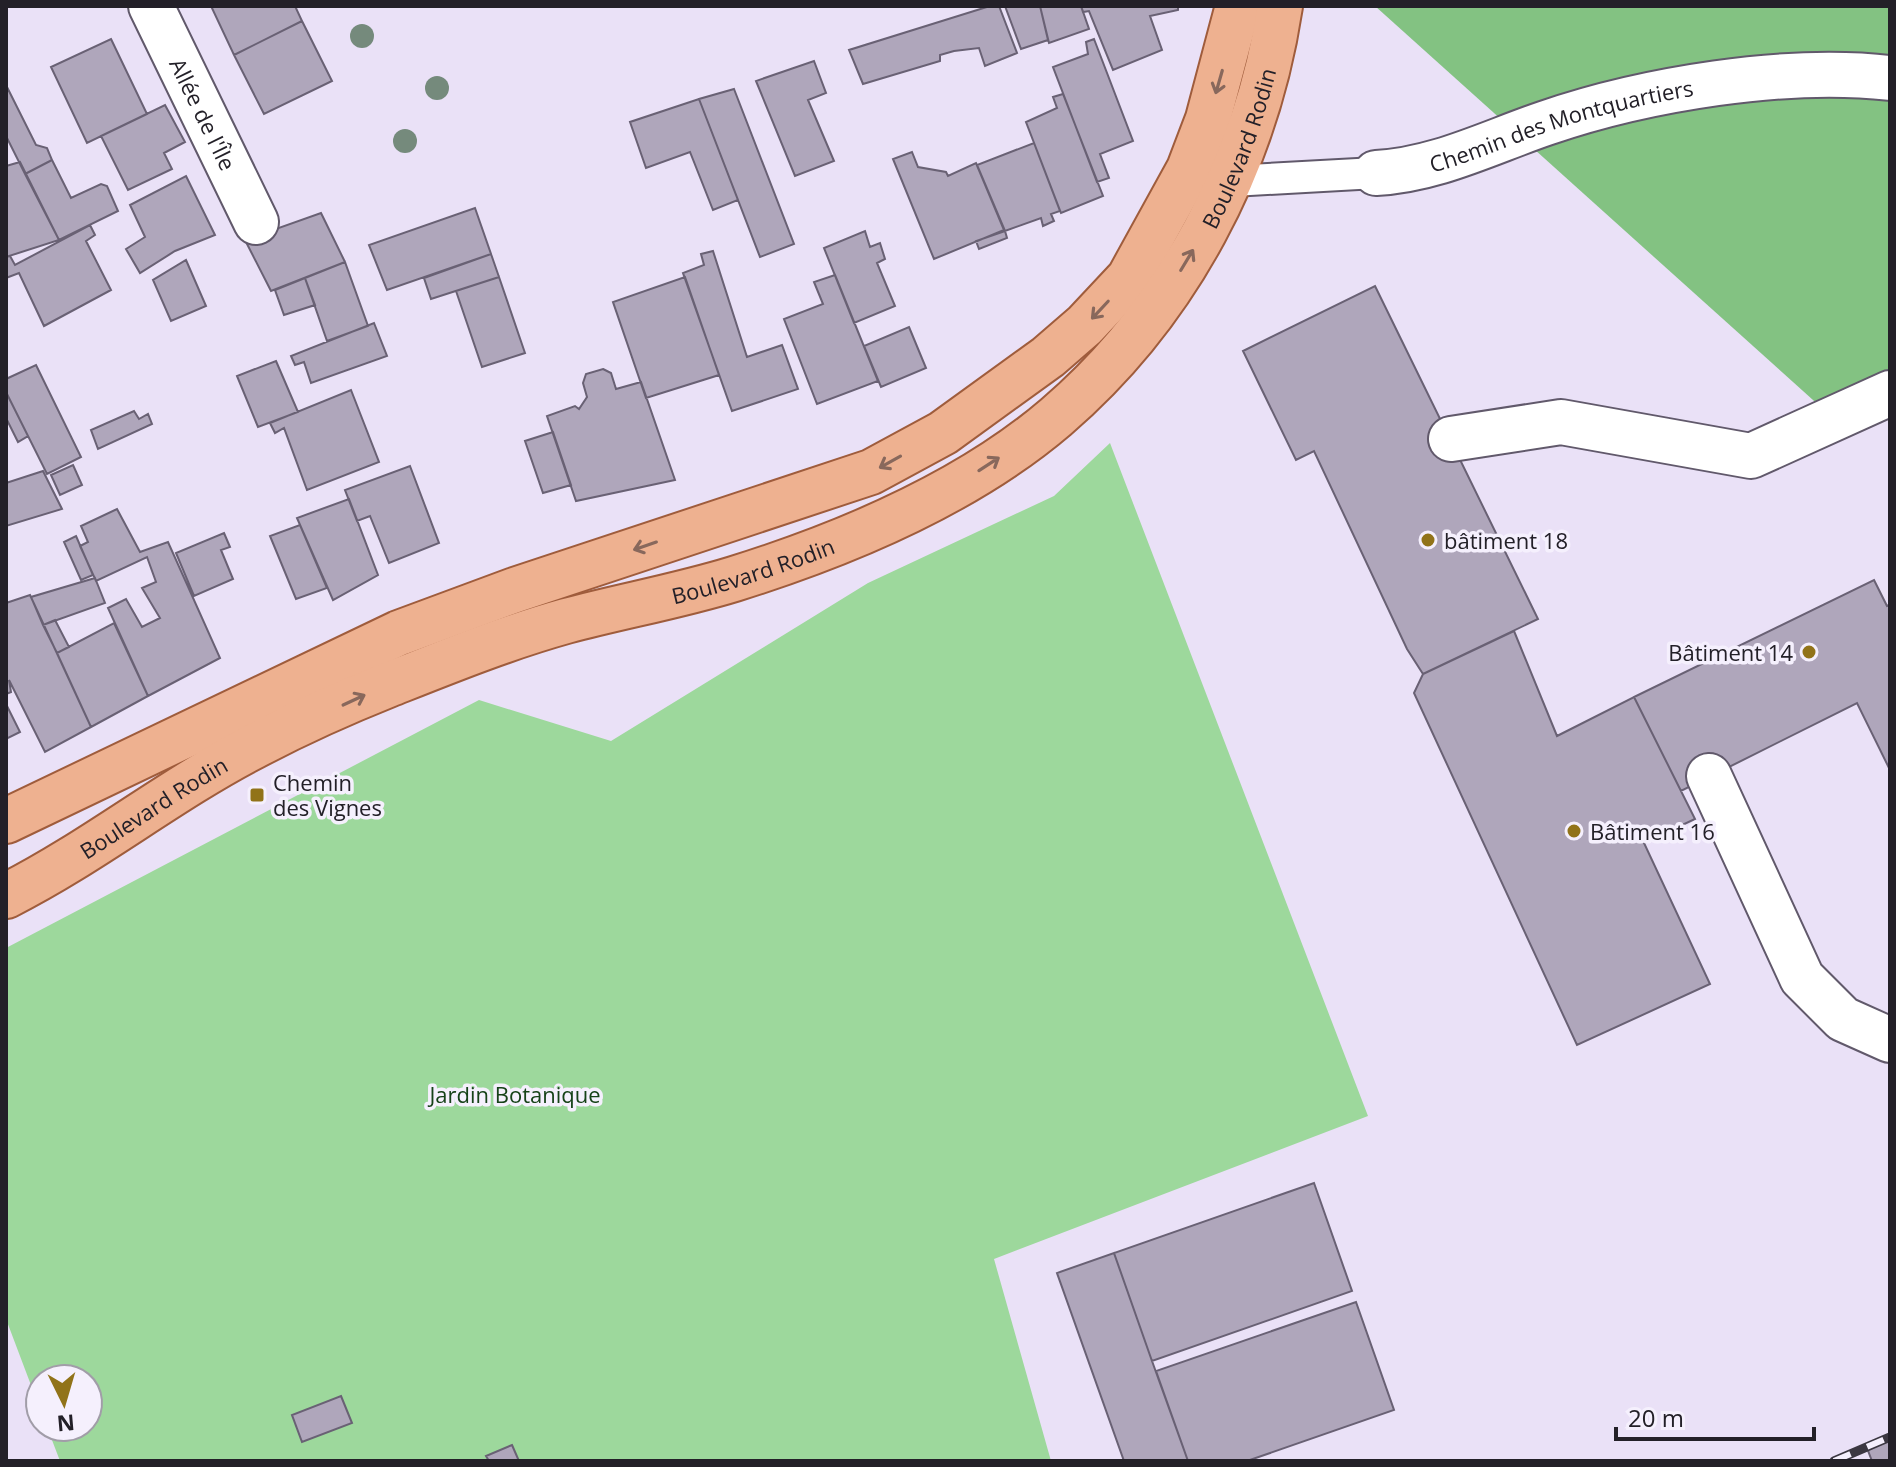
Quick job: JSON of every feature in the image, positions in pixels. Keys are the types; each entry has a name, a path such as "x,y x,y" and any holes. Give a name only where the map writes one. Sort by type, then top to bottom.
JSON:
{"main road":[{"name":"Boulevard Rodin","path":"6,821 399,633 515,590 871,472 943,433 1048,357 1085,325 1129,278 1189,169 1208,119 1238,6"},
{"name":"Boulevard Rodin","path":"6,896 63,867 252,747 383,687 506,640 776,565 877,525 947,490 1054,419 1150,318 1232,181 1258,110 1280,6"}],"street":[{"name":"Allée de l'Île","path":"151,6 256,222"},
{"name":"Chemin des Montquartiers","path":"1376,173 1412,171 1549,122 1704,84 1854,74 1890,78"},
{"path":"1451,439 1561,422 1751,456 1890,393"},
{"path":"1709,776 1802,978 1843,1019 1890,1040"}],"lane":[{"name":"Chemin des Montquartiers","path":"1232,181 1376,173"}],"green space":[{"path":"1375,6 1890,6 1890,369 1833,418"},
{"name":"Jardin Botanique","path":"1110,443 1368,1116 994,1259 1051,1461 60,1461 53,1443 104,1443 104,1363 24,1363 24,1367 6,1319 6,948 479,700 611,741 868,583 1054,496"}],"building":[{"path":"211,6 295,6 302,21 234,55"},
{"path":"990,6 999,6 1017,53 985,66 979,48 954,51 940,55 940,61 863,84 849,50"},
{"path":"1005,6 1040,6 1048,40 1021,49"},
{"path":"1040,6 1081,6 1089,29 1049,43"},
{"path":"1081,6 1178,6 1178,10 1150,16 1162,50 1113,70 1089,11 1083,12"},
{"path":"302,21 332,81 264,114 234,55"},
{"path":"111,39 147,114 87,143 51,67"},
{"path":"1094,39 1133,141 1100,154 1109,178 1097,182 1053,67 1088,54 1086,42"},
{"path":"814,61 826,93 808,100 834,161 795,176 756,81"},
{"path":"7,87 36,145 47,148 52,160 25,174 6,136"},
{"path":"734,89 794,244 760,257 699,99"},
{"path":"1063,94 1103,196 1061,213 1026,122 1057,108 1053,97"},
{"path":"699,99 738,200 713,210 690,152 646,168 630,122"},
{"path":"165,105 185,142 164,153 172,169 128,190 101,136"},
{"path":"1034,143 1060,211 1051,214 1054,221 1043,226 1041,218 1005,231 977,165"},
{"path":"912,152 918,167 946,172 948,176 976,163 1004,230 934,259 893,159"},
{"path":"52,160 71,198 101,184 107,186 118,211 59,240 25,174"},
{"path":"20,162 59,240 6,257 6,166"},
{"path":"186,176 215,235 175,251 140,273 126,249 145,237 130,205"},
{"path":"475,208 491,254 387,290 369,245"},
{"path":"321,213 345,262 271,291 245,240"},
{"path":"90,225 95,235 86,241 111,290 44,326 19,273 6,278 6,257 10,256 15,265"},
{"path":"865,231 870,247 880,243 885,259 877,263 895,306 854,323 824,248"},
{"path":"1005,231 1007,238 979,249 976,241"},
{"path":"713,251 747,357 782,345 798,389 732,411 683,273 704,265 701,254"},
{"path":"491,254 499,277 431,299 424,278"},
{"path":"186,260 206,306 171,321 153,280"},
{"path":"345,262 368,326 327,341 305,278"},
{"path":"835,275 878,381 817,404 784,319 823,304 814,282"},
{"path":"499,277 525,353 482,367 456,291"},
{"path":"685,277 719,375 646,398 613,302"},
{"path":"305,278 315,305 284,315 275,290"},
{"name":"bâtiment 18","path":"1375,286 1538,619 1423,674 1407,649 1314,451 1296,460 1243,351"},
{"path":"374,323 387,356 311,383 304,362 295,365 291,356"},
{"path":"909,327 926,368 881,387 864,346"},
{"path":"276,361 298,412 258,427 237,376"},
{"path":"36,365 81,457 47,474 6,392 6,379"},
{"path":"603,369 611,373 616,389 641,382 675,480 576,501 547,416 575,406 579,409 587,397 583,383 586,374"},
{"path":"351,390 379,462 307,490 284,428 275,433 270,423"},
{"path":"6,392 28,436 18,442 6,418"},
{"path":"134,411 139,419 148,414 152,424 98,449 91,430"},
{"path":"553,432 571,485 543,493 525,441"},
{"path":"73,465 82,485 60,495 51,475"},
{"path":"410,466 439,543 389,563 370,516 357,521 345,490"},
{"path":"43,471 62,509 6,526 6,483"},
{"path":"349,499 378,575 333,600 297,518"},
{"path":"117,509 140,552 168,542 220,658 148,696 108,608 126,599 142,627 160,618 142,588 156,582 147,557 96,581 80,546 88,542 81,526"},
{"path":"300,525 327,588 296,599 270,536"},
{"path":"224,533 230,547 221,550 233,579 194,596 176,553"},
{"path":"76,536 93,575 81,580 64,542"},
{"path":"95,578 105,603 43,625 31,597"},
{"name":"Bâtiment 14","path":"1874,580 1887,606 1890,605 1890,770 1857,703 1681,791 1634,697"},
{"path":"30,595 91,727 45,752 9,680 11,692 6,694 6,603"},
{"path":"55,620 69,647 57,653 43,625"},
{"path":"114,623 148,696 91,727 57,653"},
{"name":"Bâtiment 16","path":"1514,631 1557,736 1634,697 1695,819 1644,843 1710,984 1577,1045 1414,693 1423,674"},
{"path":"6,704 20,732 6,739"},
{"path":"1314,1183 1352,1291 1152,1361 1114,1253"},
{"path":"1114,1253 1188,1461 1124,1461 1057,1273"},
{"path":"1356,1302 1394,1410 1247,1461 1188,1461 1156,1371"},
{"path":"341,1396 352,1423 302,1442 292,1415"},
{"path":"1890,1439 1890,1461 1872,1461 1867,1448"},
{"path":"512,1445 519,1461 489,1461 486,1456"}],"railway":[{"path":"1834,1461 1890,1437"}],"place":[{"name":"bâtiment 18","path":"1428,540"},
{"name":"Bâtiment 14","path":"1809,652"},
{"name":"Chemin des Vignes","path":"257,795"},
{"name":"Bâtiment 16","path":"1574,831"}]}
